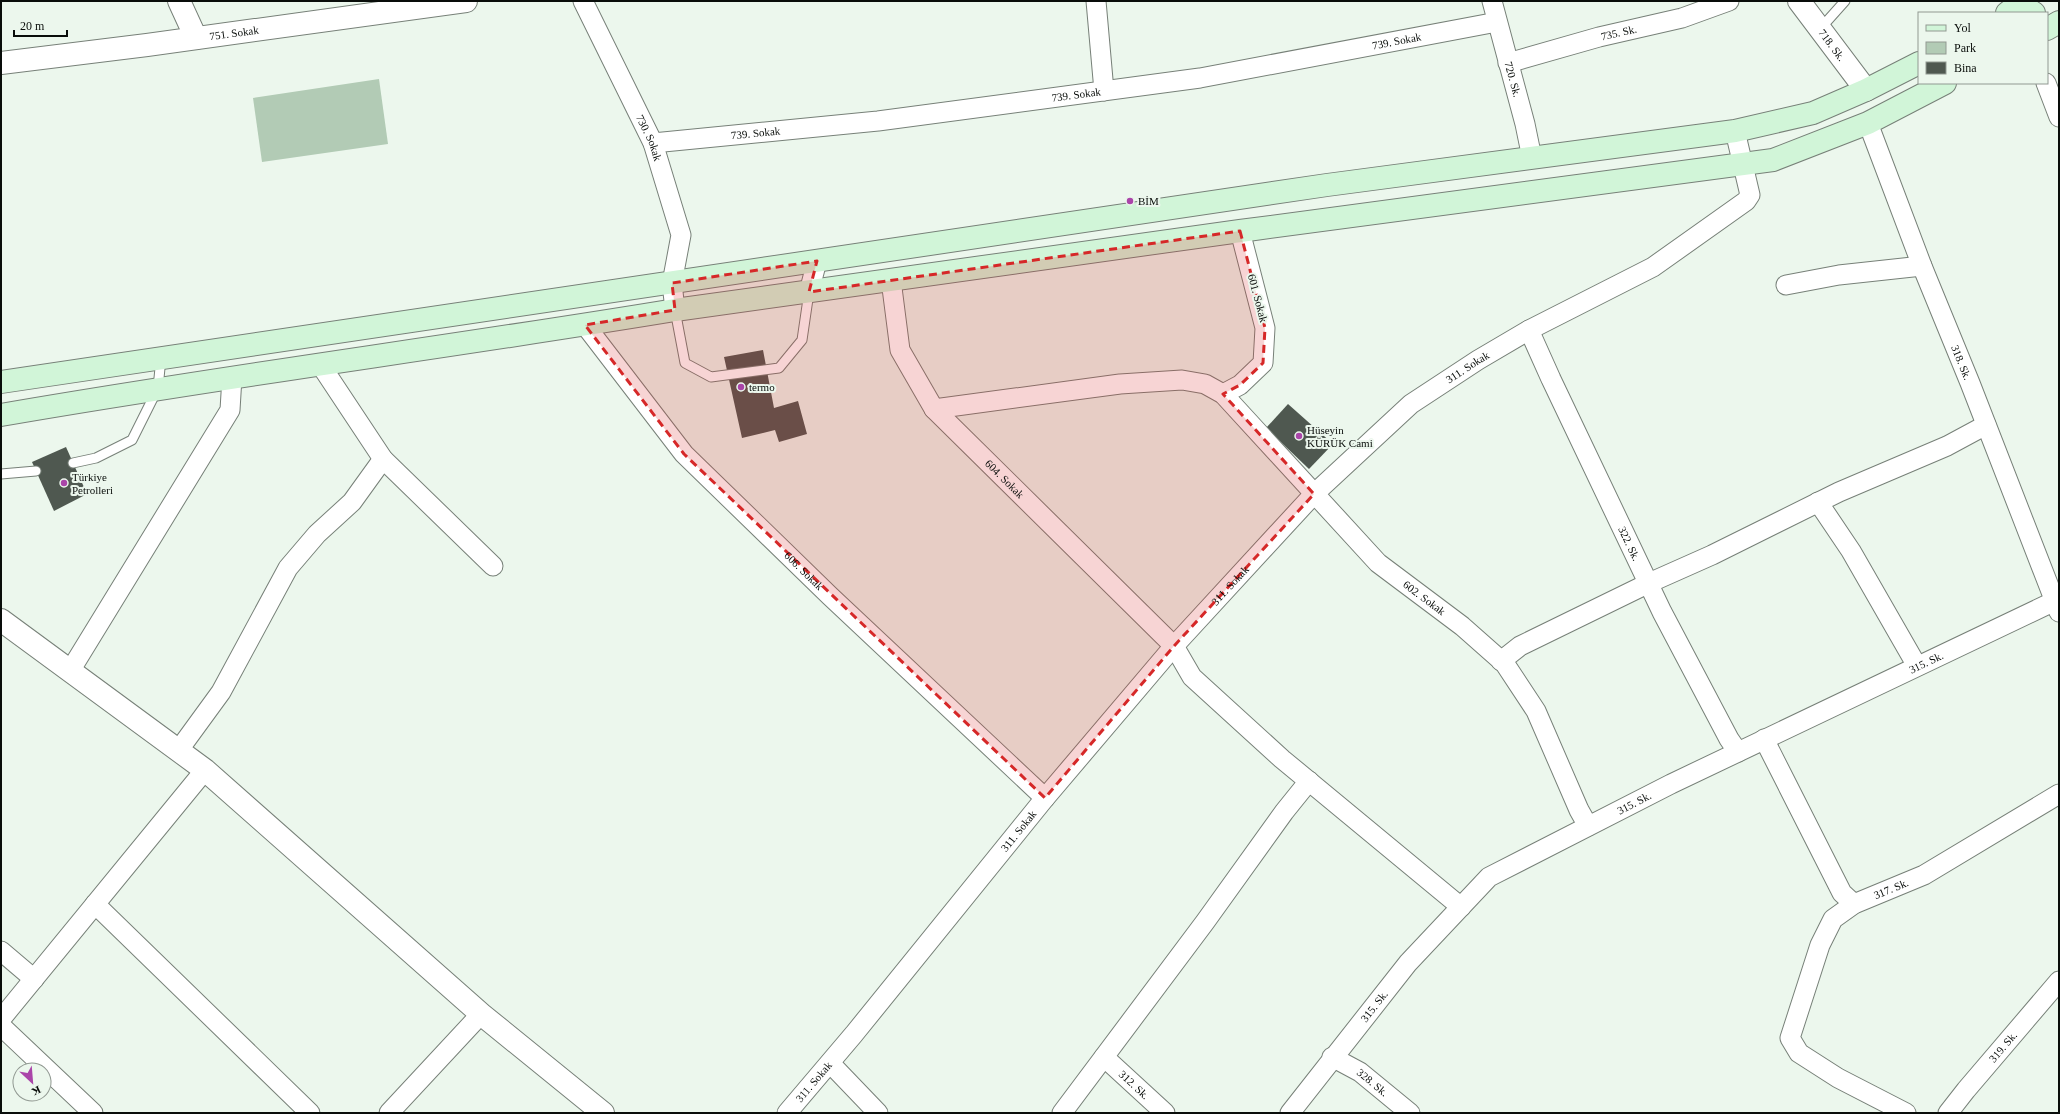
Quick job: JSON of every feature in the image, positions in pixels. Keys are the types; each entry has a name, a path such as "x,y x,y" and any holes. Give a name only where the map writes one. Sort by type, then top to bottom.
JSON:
{"main road":[{"path":"2048,28 2059,22"},
{"path":"1,382 1319,187 1735,131 1813,113 1866,90 1918,64"},
{"path":"1,415 158,388 585,325 675,310 1240,231 1773,160 1868,123 1943,84"}],"street":[{"path":"179,1 196,38"},
{"name":"751. Sokak","path":"1,63 466,1"},
{"name":"730. Sokak","path":"582,1 653,143 682,235 672,283 675,310"},
{"path":"1096,1 1104,91"},
{"name":"735. Sk.","path":"1508,63 1599,37 1682,18 1729,1"},
{"name":"718. Sk.","path":"1799,1 1866,90"},
{"path":"2002,1 2023,8"},
{"name":"739. Sokak","path":"653,143 878,121 1200,78 1495,7"},
{"name":"720. Sk.","path":"1495,7 1508,63 1525,124 1532,158"},
{"path":"2046,84 2059,117"},
{"name":"318. Sk.","path":"1868,123 1922,266 2058,604"},
{"name":"311. Sokak","path":"788,1113 1045,798 1174,646 1314,494 1411,404 1478,360 1529,330 1653,267 1746,201 1750,195 1741,164 1735,131"},
{"name":"601. Sokak","path":"1223,394 1240,385 1263,363 1265,328 1240,231"},
{"path":"809,292 817,261"},
{"path":"1786,286 1838,275 1922,266"},
{"name":"604. Sokak","path":"891,280 900,350 934,409 1174,646 1192,677 1282,760 1461,907"},
{"name":"606. Sokak","path":"585,325 684,454 830,596 1045,798"},
{"name":"322. Sk.","path":"1529,330 1649,583 1725,732 1738,752"},
{"path":"320,364 383,459 493,566"},
{"path":"70,671 230,410 232,377"},
{"name":"602. Sokak","path":"934,409 1120,384 1182,380 1205,384 1223,394 1378,563 1462,626 1501,661 1536,711 1576,804 1588,826"},
{"path":"1501,661 1520,646 1649,583 1712,555 1818,502 1947,446 1986,425"},
{"path":"178,751 221,692 288,568 317,534 352,502 383,459"},
{"path":"1818,502 1851,551 1917,666"},
{"name":"315. Sk.","path":"1290,1113 1332,1057 1408,963 1489,877 1764,739 1917,666 2058,604"},
{"path":"1,620 205,770 482,1014 603,1113"},
{"path":"1764,739 1842,893 1854,904"},
{"path":"1,1020 205,770"},
{"path":"1062,1113 1284,812 1309,781"},
{"name":"317. Sk.","path":"1906,1113 1838,1078 1799,1053 1790,1038 1820,945 1834,919 1854,904 1924,875 2059,794"},
{"path":"95,904 310,1113"},
{"path":"1,951 34,979"},
{"name":"319. Sk.","path":"1948,1113 2059,981"},
{"path":"389,1113 482,1014"},
{"path":"1,1026 93,1113"},
{"name":"312. Sk.","path":"1104,1057 1165,1113"},
{"name":"328. Sk.","path":"1332,1057 1360,1072 1410,1113"},
{"path":"830,1063 878,1113"}],"lane":[{"path":"1820,29 1845,1"},
{"path":"675,310 685,363 711,377 779,368 802,340 809,292"},
{"path":"73,463 96,458 132,440 158,388 161,358"},
{"path":"1,474 36,471"}],"highlighted area":[{"path":"1240,231 1265,328 1263,363 1240,385 1223,394 1314,494 1174,646 1045,798 684,454 585,325 675,310 672,283 817,261 809,292"}],"green space":[{"path":"379,79 388,144 262,162 253,98"}],"building":[{"path":"763,350 774,408 798,401 807,434 779,442 775,430 742,438 724,357"},
{"name":"Hüseyin KÜRÜK Cami","path":"1288,404 1333,444 1309,469 1266,428"},
{"path":"66,447 87,494 54,511 32,462"}],"place":[{"name":"BİM","path":"1130,201"},
{"name":"termo","path":"741,387"},
{"name":"Hüseyin KÜRÜK Cami","path":"1299,436"},
{"name":"Türkiye Petrolleri","path":"64,483"}]}
